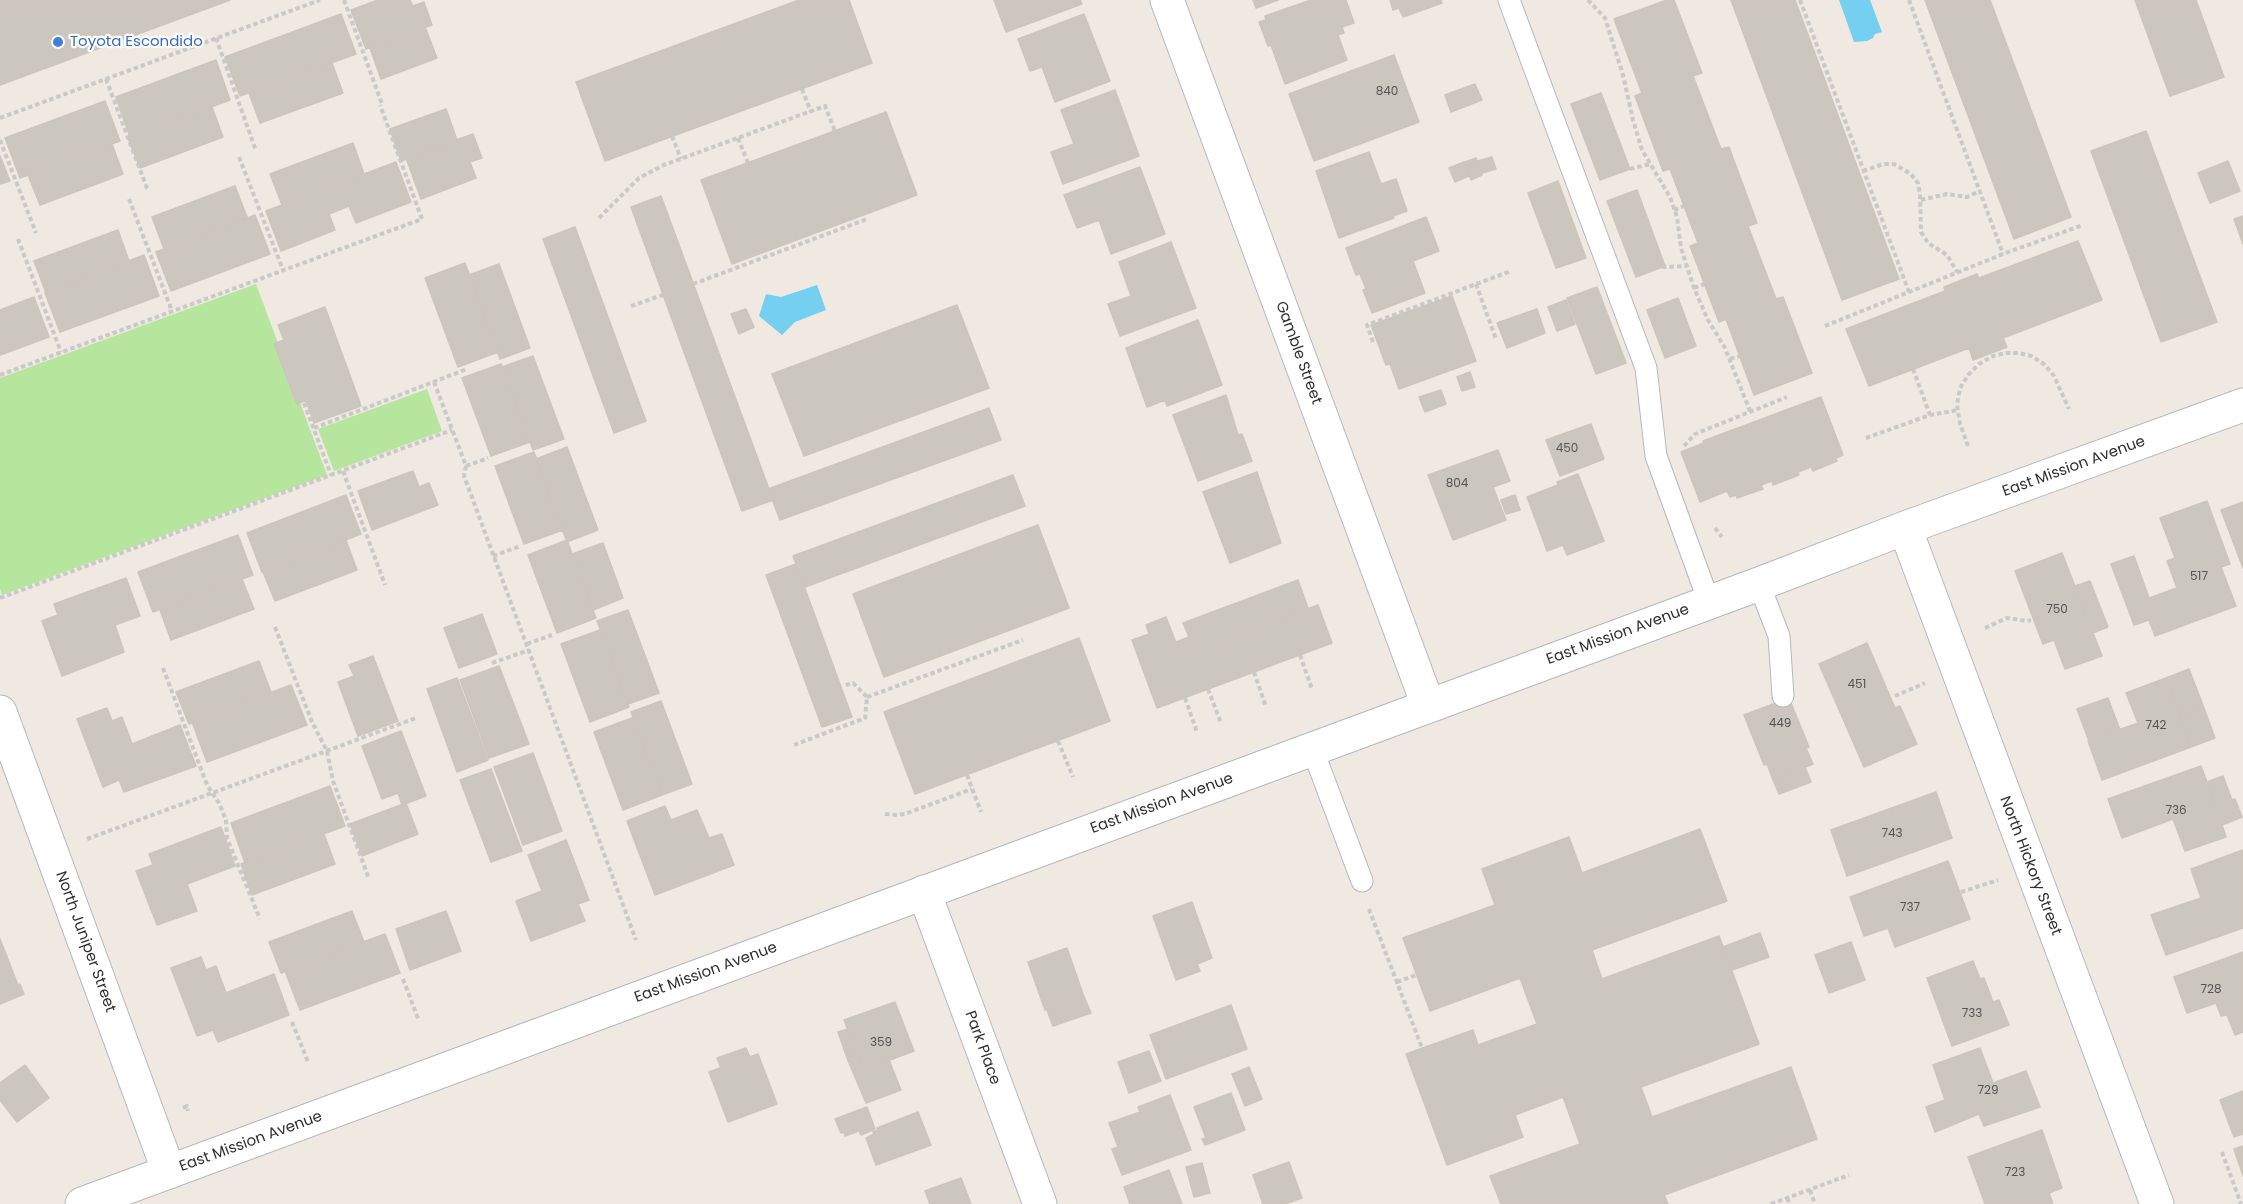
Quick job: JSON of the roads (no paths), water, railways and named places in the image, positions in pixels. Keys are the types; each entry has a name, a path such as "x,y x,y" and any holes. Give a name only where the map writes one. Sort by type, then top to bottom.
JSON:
{"main road":[{"name":"Gamble Street","path":"1167,0 1428,705"},
{"name":"East Mission Avenue","path":"82,1204 1905,528 2243,405"},
{"name":"North Hickory Street","path":"1905,528 2157,1204"},
{"name":"North Juniper Street","path":"0,712 169,1172"},
{"name":"Park Place","path":"924,892 1040,1204"}],"lane":[{"path":"1509,0 1646,368 1656,456 1709,602"},
{"path":"1759,584 1779,636 1783,696"},
{"path":"1312,748 1362,881"}],"water":[{"path":"1839,0 1870,0 1882,32 1875,34 1867,41 1854,42"},
{"path":"817,285 826,310 795,322 782,335 759,316 766,294 781,297"}],"place":[{"name":"Toyota Escondido","path":"58,42"}]}
